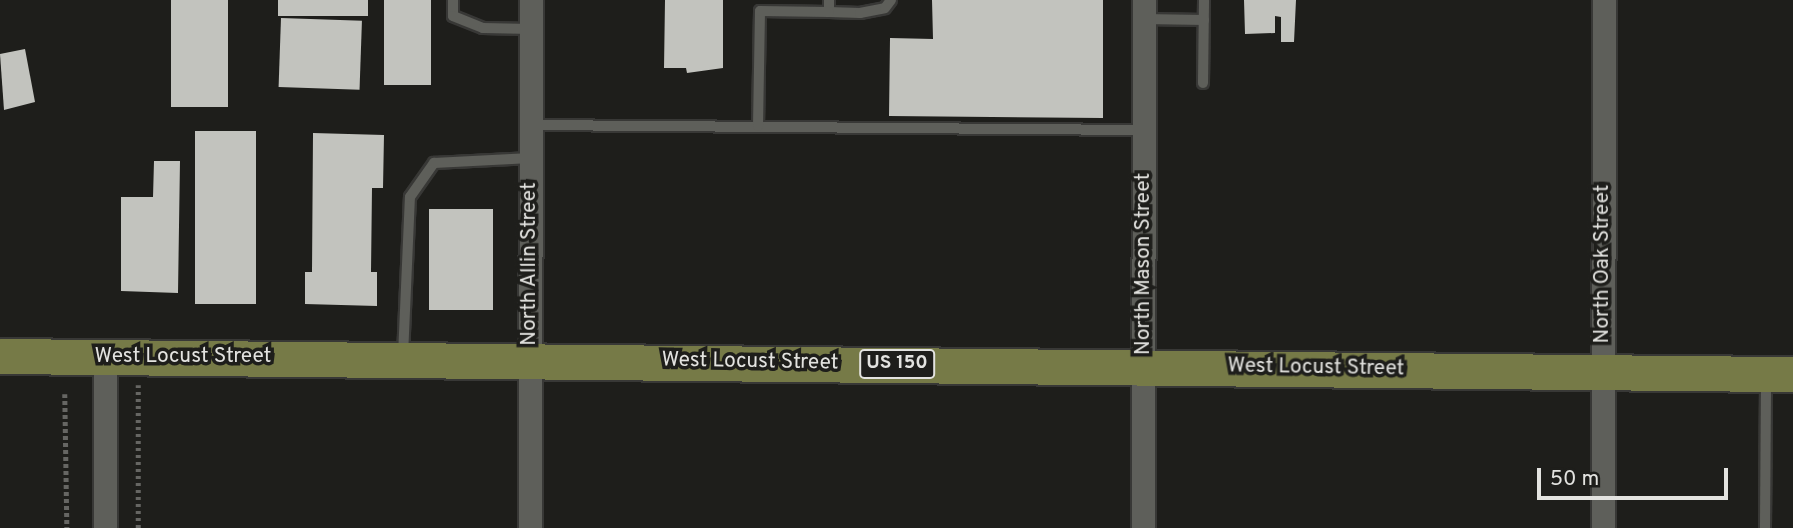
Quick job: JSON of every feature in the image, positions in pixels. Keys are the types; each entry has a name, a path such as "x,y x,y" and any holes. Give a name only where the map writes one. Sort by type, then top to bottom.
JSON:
{"main road":[{"name":"West Locust Street","path":"0,356 1780,374"}],"street":[{"name":"North Allin Street","path":"530,528 531,0"},
{"name":"North Oak Street","path":"1603,528 1604,0"},
{"name":"North Mason Street","path":"1143,528 1144,10"},
{"path":"105,528 121,357"}],"lane":[{"path":"453,0 453,16 483,28 531,29"},
{"path":"758,126 760,11 829,6 885,8 891,0"},
{"path":"1203,83 1204,0"},
{"path":"1144,10 1204,20"},
{"path":"531,125 1144,130"},
{"path":"402,359 410,197 434,163 531,158"},
{"path":"1765,528 1780,374"}],"path":[{"path":"121,357 138,528"},
{"path":"65,394 67,528"}],"building":[{"path":"171,0 228,0 228,107 171,107"},
{"path":"278,0 368,0 368,16 278,16"},
{"path":"384,0 431,0 431,85 384,85"},
{"path":"665,0 723,0 723,68 687,73 686,68 664,68"},
{"path":"932,0 1103,0 1103,118 889,116 890,38 933,39"},
{"path":"1244,0 1296,0 1294,42 1281,42 1281,17 1275,16 1275,33 1245,34"},
{"path":"281,18 362,21 360,90 279,87"},
{"path":"25,49 35,102 4,110 0,54"},
{"path":"195,131 256,131 256,304 195,304"},
{"path":"313,133 384,135 383,188 372,188 371,272 377,272 377,306 305,304 305,272 312,272"},
{"path":"154,161 180,161 178,293 121,291 121,197 153,197"},
{"path":"429,209 493,209 493,310 429,310"}]}
